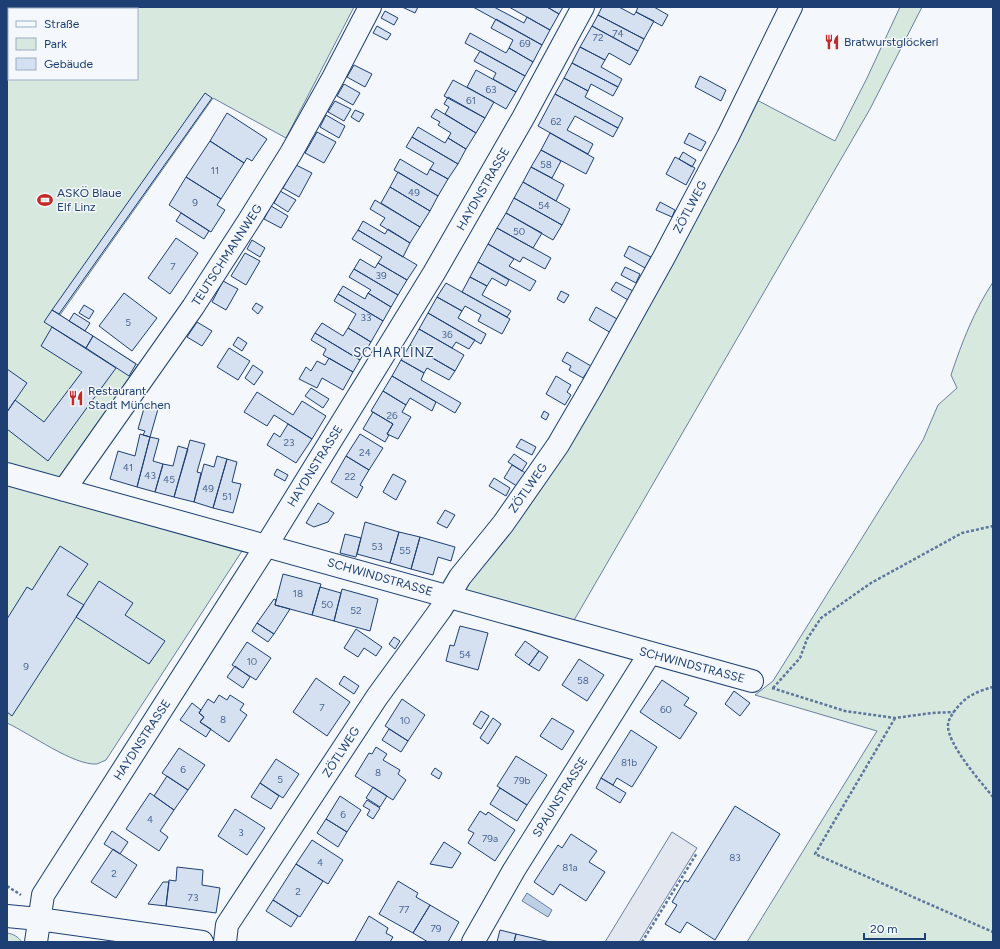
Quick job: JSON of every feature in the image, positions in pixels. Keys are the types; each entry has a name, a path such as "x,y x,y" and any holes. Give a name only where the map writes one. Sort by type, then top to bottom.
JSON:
{"street":[{"name":"TEUTSCHMANNWEG","path":"64,490 193,307 248,222 291,153 333,78 370,7"},
{"name":"HAYDNSTRASSE","path":"39,919 43,895 266,546 434,274 523,118 583,7"},
{"name":"ZÖTLWEG","path":"225,942 227,926 377,697 449,596 460,578 503,524 558,445 593,385 720,150 791,7"},
{"name":"SCHWINDSTRASSE","path":"7,474 752,681"},
{"name":"SPAUNSTRASSE","path":"473,942 514,870 645,661 647,653"},
{"path":"7,916 39,919 202,942"},
{"path":"36,942 39,919"}],"path":[{"path":"773,688 800,658 806,639 821,618 871,583 962,533 993,526"},
{"path":"752,681 845,711 895,718 932,713 954,712"},
{"path":"993,687 967,698 954,712 948,724 950,738 973,773 993,798"},
{"path":"895,718 815,854 993,932"},
{"path":"642,942 697,853"},
{"path":"7,886 22,895"}],"green space":[{"path":"7,7 354,7 286,138 213,98 60,315 138,365 46,496 242,551 106,760 97,764 76,760 64,755 7,723"},
{"path":"900,7 922,7 870,109 573,622 467,593 464,586 753,98 835,141 867,78"},
{"path":"993,282 993,942 747,942 877,731 755,695 773,681 923,440 938,405 957,388 951,375 969,327"},
{"path":"7,933 16,936 22,942 7,942"}],"shaded area":[{"path":"672,832 697,848 639,942 605,942"}],"water":[{"path":"527,893 552,910 548,917 522,901"}],"building":[{"path":"402,7 418,7 415,13"},
{"path":"473,7 494,7 524,23 527,17 550,30 542,45"},
{"path":"509,7 547,7 559,14 550,30"},
{"path":"547,7 563,7 559,14"},
{"path":"602,7 619,7 634,15 636,12 654,21 644,39 598,15"},
{"path":"638,7 654,7 668,15 662,26 636,12"},
{"path":"385,11 398,18 394,25 381,18"},
{"path":"598,15 644,39 638,51 592,26"},
{"path":"496,19 542,45 533,62 509,48 513,40 491,28"},
{"path":"377,26 391,34 387,40 373,33"},
{"path":"592,26 638,51 630,65 609,53 605,60 580,47"},
{"path":"470,33 506,53 509,48 533,62 525,76 465,43"},
{"path":"580,47 605,60 601,67 622,79 618,87 572,63"},
{"path":"480,51 525,76 516,92 493,79 496,73 474,61"},
{"path":"572,63 618,87 613,96 591,84 588,91 564,78"},
{"path":"354,65 372,74 365,87 347,77"},
{"path":"476,70 516,92 506,109 467,87"},
{"path":"700,76 726,90 721,101 695,87"},
{"path":"564,78 588,91 585,97 623,118 618,128 555,94"},
{"path":"453,80 494,102 485,118 444,96"},
{"path":"344,84 360,93 353,105 337,96"},
{"path":"205,93 212,98 59,314 52,310"},
{"path":"555,94 618,128 613,137 575,116 567,130 593,144 588,154 538,126"},
{"path":"448,97 485,118 476,133 445,114 449,107 444,104"},
{"path":"335,101 351,109 344,121 328,112"},
{"path":"436,109 476,133 466,149 448,138 451,133 438,125 440,122 431,117"},
{"path":"355,110 364,114 359,122 351,117"},
{"path":"227,113 267,139 252,161 247,158 244,163 210,141"},
{"path":"326,115 345,126 339,138 320,127"},
{"path":"418,127 445,143 448,138 466,149 458,164 412,137"},
{"path":"317,132 336,142 324,163 305,153"},
{"path":"550,133 594,158 586,174 541,150"},
{"path":"689,133 706,142 701,151 684,143"},
{"path":"412,137 458,164 448,179 430,169 434,163 406,147"},
{"path":"210,141 244,163 221,199 186,177"},
{"path":"541,150 561,161 552,178 531,167"},
{"path":"683,152 696,160 692,167 679,159"},
{"path":"675,157 695,168 686,185 666,174"},
{"path":"400,159 427,175 430,169 448,179 438,196 394,170"},
{"path":"296,165 312,173 299,197 283,188"},
{"path":"531,167 564,185 556,201 523,182"},
{"path":"398,172 438,196 430,211 390,187"},
{"path":"186,177 221,199 217,205 225,210 211,232 169,205"},
{"path":"523,182 570,209 562,225 514,198"},
{"path":"390,187 430,211 420,227 381,203"},
{"path":"280,191 296,200 288,212 274,203"},
{"path":"514,198 562,225 553,240 506,213"},
{"path":"375,200 420,227 410,243 380,225 385,218 370,209"},
{"path":"660,202 675,210 672,217 656,210"},
{"path":"271,206 288,216 281,228 264,219"},
{"path":"181,213 209,231 204,239 176,221"},
{"path":"506,213 542,233 533,248 497,228"},
{"path":"363,221 385,234 388,229 410,243 403,257 358,230"},
{"path":"497,228 551,258 545,269 523,257 520,262 488,244"},
{"path":"358,230 417,265 407,280 378,263 382,257 352,239"},
{"path":"176,238 198,253 170,294 148,278"},
{"path":"252,240 265,248 260,257 247,249"},
{"path":"488,244 514,259 509,266 536,281 530,291 478,262"},
{"path":"629,246 651,257 645,268 624,256"},
{"path":"245,253 260,261 246,285 231,276"},
{"path":"360,259 375,268 378,263 407,280 398,295 354,269"},
{"path":"478,262 509,280 506,286 492,278 487,286 470,277"},
{"path":"625,267 640,274 636,283 621,275"},
{"path":"354,269 398,295 391,307 368,293 371,290 349,277"},
{"path":"470,277 487,286 482,295 511,311 507,317 462,292"},
{"path":"223,281 238,289 226,310 212,302"},
{"path":"616,282 633,291 628,300 611,290"},
{"path":"446,283 510,319 502,334 478,321 481,315 465,306 462,311 437,297"},
{"path":"343,286 365,299 368,293 391,307 383,321 338,294"},
{"path":"561,291 569,295 564,303 557,299"},
{"path":"124,293 157,318 132,351 99,326"},
{"path":"338,294 383,321 371,342 348,328 356,314 334,301"},
{"path":"437,297 462,311 458,318 486,334 481,344 428,313"},
{"path":"256,303 263,307 258,314 252,309"},
{"path":"84,305 94,311 89,319 79,313"},
{"path":"596,307 619,320 611,333 589,320"},
{"path":"52,310 93,336 86,348 44,322"},
{"path":"74,313 90,323 85,331 69,321"},
{"path":"428,313 475,340 469,349 456,342 452,348 419,329"},
{"path":"197,322 212,331 202,346 187,337"},
{"path":"322,323 343,336 348,328 371,342 360,360 315,333"},
{"path":"52,327 116,368 48,461 7,429 7,412 15,400 44,422 82,372 41,346"},
{"path":"419,329 464,355 455,371 410,345"},
{"path":"315,333 360,360 353,372 323,355 326,349 311,340"},
{"path":"93,336 136,364 129,376 86,348"},
{"path":"238,337 247,343 242,351 233,345"},
{"path":"410,345 455,371 449,380 427,368 424,373 401,360"},
{"path":"229,348 250,361 238,380 217,367"},
{"path":"567,352 591,366 583,378 569,370 571,366 562,361"},
{"path":"329,358 353,372 343,390 322,378 317,388 299,379 306,367 311,371 317,361 325,365"},
{"path":"401,360 424,373 421,380 461,403 455,413 392,376"},
{"path":"253,365 263,372 254,385 245,378"},
{"path":"7,369 27,383 7,412"},
{"path":"392,376 436,402 432,411 410,398 406,405 383,391"},
{"path":"556,376 571,385 567,392 571,395 565,405 546,394"},
{"path":"311,388 329,399 323,408 305,396"},
{"path":"383,391 406,405 402,412 411,417 398,439 387,434 393,424 371,411"},
{"path":"257,392 293,415 302,401 326,416 312,439 274,415 267,426 244,412"},
{"path":"145,405 158,409 150,437 143,435 145,431 138,429"},
{"path":"544,411 549,414 546,420 541,417"},
{"path":"373,412 393,424 387,434 389,435 385,442 363,429"},
{"path":"288,424 312,439 296,463 267,445 274,433 280,437"},
{"path":"140,434 150,437 137,487 110,479 118,451 135,456"},
{"path":"360,434 383,448 369,470 346,456"},
{"path":"150,437 159,439 153,461 163,464 155,492 137,487"},
{"path":"521,439 536,447 532,455 516,447"},
{"path":"190,440 205,444 197,472 201,473 194,502 174,497"},
{"path":"178,446 188,449 174,497 155,492 163,464 173,466"},
{"path":"514,454 527,463 522,471 508,462"},
{"path":"217,456 227,459 213,508 194,502 204,464 214,467"},
{"path":"346,456 369,470 360,485 363,487 357,498 331,482"},
{"path":"227,459 237,462 232,482 241,484 233,513 213,508"},
{"path":"512,465 529,475 520,488 504,478"},
{"path":"277,469 288,475 285,481 274,475"},
{"path":"393,474 406,481 396,500 383,492"},
{"path":"494,478 510,488 506,496 489,486"},
{"path":"318,503 334,513 328,522 314,527 306,523"},
{"path":"445,510 455,515 447,528 437,523"},
{"path":"365,522 399,532 390,563 357,554"},
{"path":"399,532 420,537 411,569 390,563"},
{"path":"345,534 361,538 356,557 340,553"},
{"path":"420,537 455,547 451,561 438,557 433,575 411,569"},
{"path":"60,546 88,564 67,595 84,605 12,716 7,712 7,619 27,587 32,590"},
{"path":"283,574 321,584 312,615 275,605"},
{"path":"99,581 133,603 125,615 165,641 149,664 76,617"},
{"path":"320,587 341,593 334,621 312,615"},
{"path":"342,589 378,599 370,631 334,621"},
{"path":"274,599 276,600 275,605 290,609 274,634 257,623"},
{"path":"257,623 274,634 268,642 252,631"},
{"path":"460,626 488,633 478,670 446,661 450,645 454,646"},
{"path":"356,629 382,647 376,656 364,648 358,657 344,648"},
{"path":"394,637 400,641 395,649 389,644"},
{"path":"525,641 539,651 529,665 515,655"},
{"path":"247,642 271,658 256,680 232,665"},
{"path":"539,651 548,657 539,671 529,665"},
{"path":"579,659 604,675 587,701 562,685"},
{"path":"235,666 250,677 243,688 227,677"},
{"path":"344,676 359,686 354,694 339,684"},
{"path":"316,678 350,702 327,736 293,712"},
{"path":"662,680 689,698 684,705 697,713 680,739 640,712"},
{"path":"734,691 750,703 740,716 725,704"},
{"path":"219,695 227,700 230,695 244,704 240,710 247,715 229,742 200,722 204,717 199,713 208,699 214,703"},
{"path":"402,699 425,715 408,741 385,726"},
{"path":"192,703 201,710 199,713 204,717 200,722 211,729 206,737 180,720"},
{"path":"481,711 489,716 481,729 473,724"},
{"path":"493,718 501,724 488,744 480,738"},
{"path":"552,718 574,731 562,750 540,736"},
{"path":"389,729 408,741 401,752 382,740"},
{"path":"631,730 657,747 632,787 617,778 613,785 601,778"},
{"path":"376,747 387,754 383,760 400,770 398,774 406,780 393,800 355,776 369,753 372,754"},
{"path":"179,748 205,765 188,790 162,773"},
{"path":"516,756 547,775 527,805 497,786"},
{"path":"276,759 299,774 283,798 260,783"},
{"path":"435,768 442,773 439,779 431,774"},
{"path":"167,776 188,790 174,810 154,796"},
{"path":"601,778 626,793 620,803 596,788"},
{"path":"260,783 279,796 271,809 251,797"},
{"path":"373,787 387,796 380,807 366,798"},
{"path":"500,788 527,805 517,821 490,804"},
{"path":"150,793 174,810 160,831 168,837 159,851 126,829"},
{"path":"340,796 361,810 347,832 326,819"},
{"path":"367,800 380,808 373,819 367,815 370,810 363,806"},
{"path":"735,806 780,834 715,940 687,922 680,933 665,924 677,905 672,902 685,880 688,882"},
{"path":"235,809 265,828 247,855 218,836"},
{"path":"480,811 486,815 488,812 515,830 495,861 468,843 474,833 468,830"},
{"path":"326,819 347,832 338,847 317,833"},
{"path":"112,831 128,842 120,854 104,844"},
{"path":"571,834 597,851 589,862 605,872 586,901 560,884 553,895 534,882 558,845 562,848"},
{"path":"312,840 343,860 328,884 296,864"},
{"path":"444,842 461,853 452,868 430,864"},
{"path":"113,849 137,865 116,898 91,882"},
{"path":"296,864 323,881 300,917 273,900"},
{"path":"177,867 203,870 202,885 220,888 216,913 166,906 169,880 176,881"},
{"path":"398,881 418,893 416,897 430,905 413,933 379,914"},
{"path":"163,882 169,882 166,906 148,904"},
{"path":"273,900 298,916 291,927 266,911"},
{"path":"430,905 459,922 448,942 428,942 413,933"},
{"path":"369,916 388,928 386,933 393,937 390,942 355,941"},
{"path":"500,930 516,934 514,942 497,942"},
{"path":"516,934 550,942 514,942"}],"place":[{"name":"Bratwurstglöckerl","path":"832,42"},
{"name":"ASKÖ Blaue Elf Linz","path":"45,200"},
{"name":"Restaurant Stadt München","path":"76,398"}],"district":[{"name":"SCHARLINZ","path":"394,352"}]}
